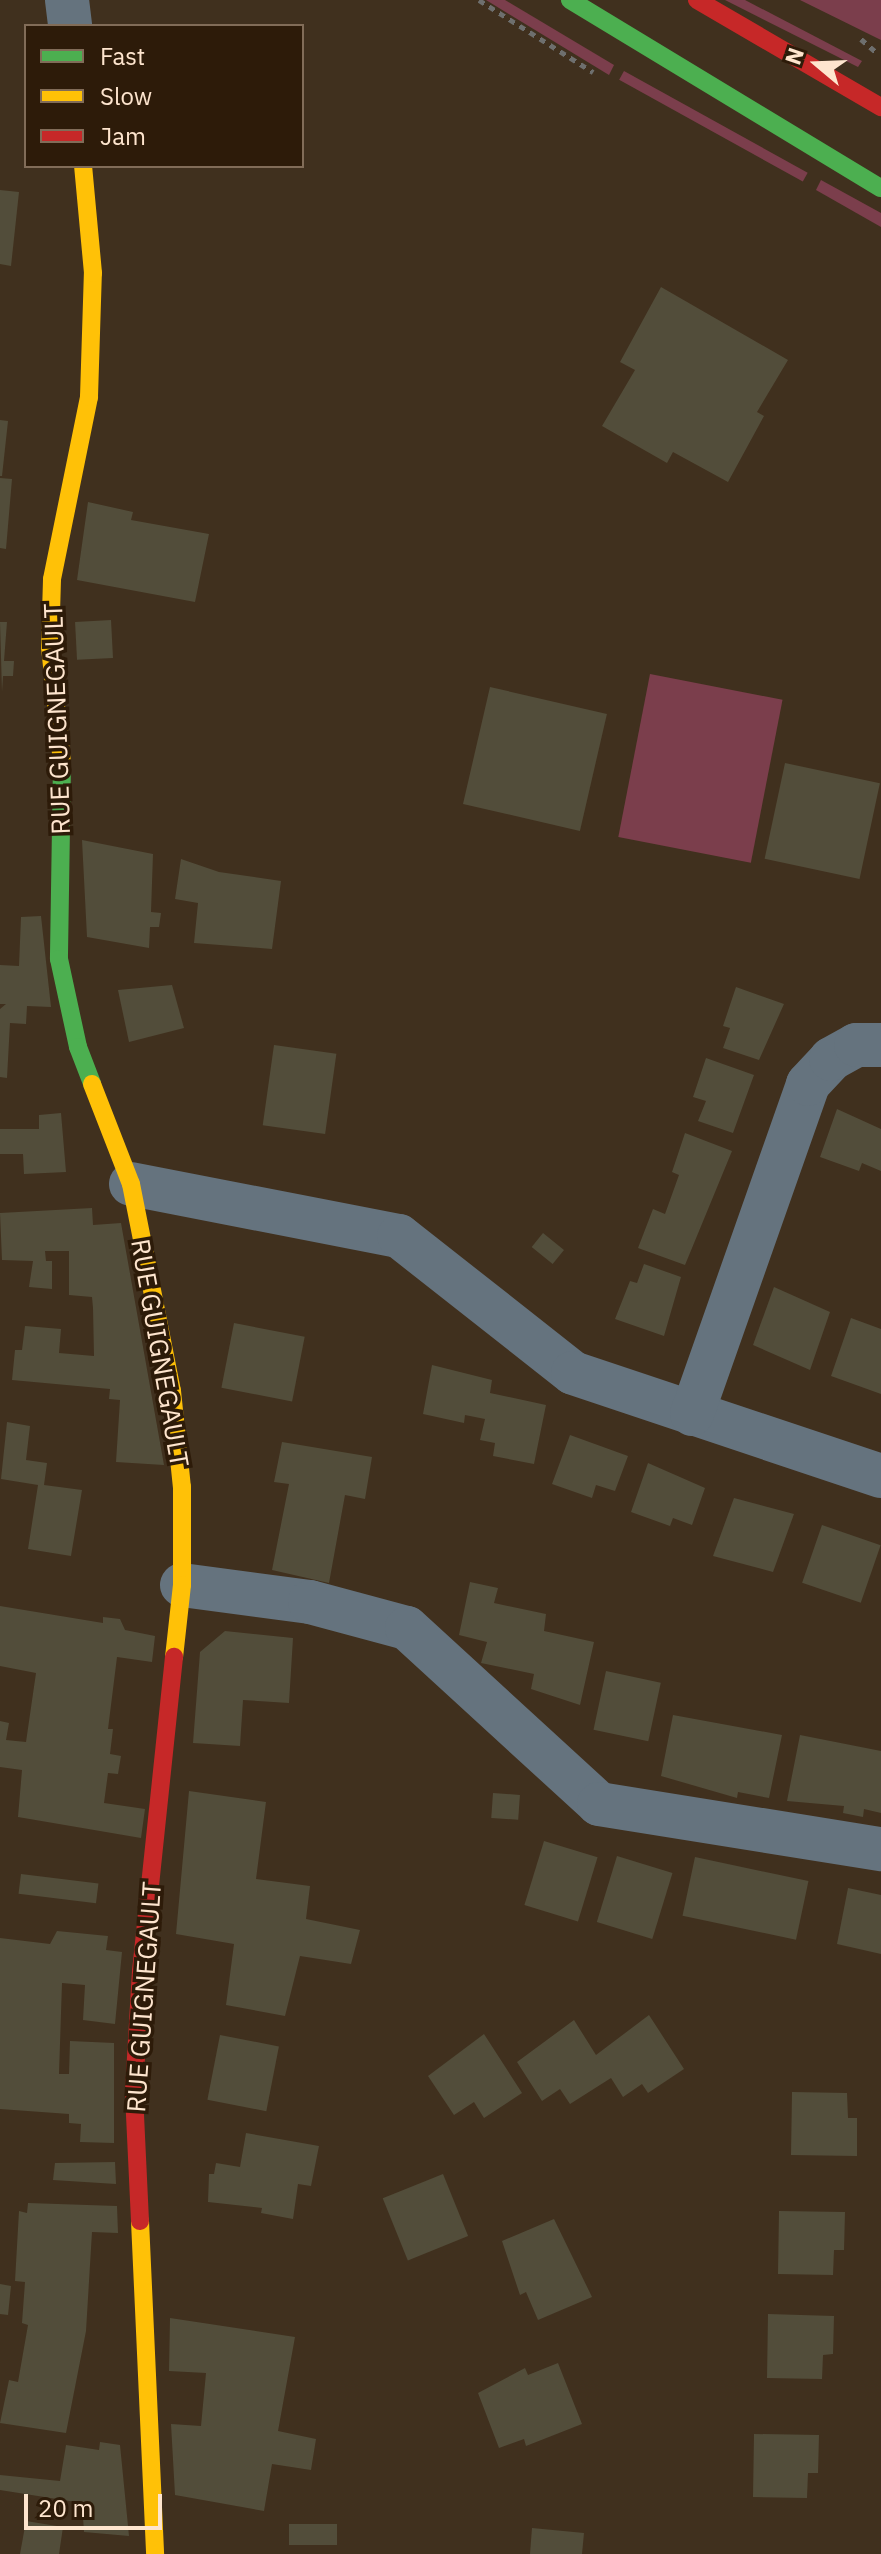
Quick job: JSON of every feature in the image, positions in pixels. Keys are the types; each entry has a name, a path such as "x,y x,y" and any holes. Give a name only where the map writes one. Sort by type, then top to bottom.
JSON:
{"street":[{"path":"67,0 70,24"},
{"path":"570,0 881,188"},
{"path":"697,0 881,107"},
{"name":"RUE GUIGNEGAULT","path":"83,168 93,273 89,397 52,579 50,647 63,777 59,959 78,1047 131,1184 172,1391 182,1487 182,1585 141,1971 134,2092 155,2554"},
{"path":"692,1414 808,1084 831,1059 856,1045 881,1045"},
{"path":"131,1184 399,1236 573,1373 881,1476"},
{"path":"182,1585 310,1602 407,1628 599,1804 881,1849"}],"shaded area":[{"path":"486,0 505,0 614,65 609,75"},
{"path":"725,0 745,0 862,61 858,67"},
{"path":"800,0 881,0 881,40"},
{"path":"624,71 808,173 803,182 619,80"},
{"path":"821,180 881,213 881,227 816,190"},
{"path":"650,674 783,700 751,863 618,837"}],"building":[{"path":"0,190 19,192 11,266 0,264"},
{"path":"661,287 788,360 757,412 764,416 728,482 673,452 667,463 602,426 635,370 620,362"},
{"path":"0,420 8,421 2,476 0,476"},
{"path":"0,478 12,479 6,549 0,548"},
{"path":"88,502 133,512 131,520 209,534 195,602 77,580"},
{"path":"111,620 113,658 77,660 75,622"},
{"path":"0,622 7,622 4,661 14,661 13,676 3,676 2,692"},
{"path":"490,687 607,714 580,831 463,804"},
{"path":"785,763 880,783 860,879 765,859"},
{"path":"82,840 153,854 151,912 161,913 159,927 150,927 149,948 87,937"},
{"path":"181,859 219,872 281,881 272,949 194,943 198,903 175,899"},
{"path":"41,916 51,1007 27,1006 26,1024 10,1023 7,1078 0,1077 0,1009 6,1004 0,1004 0,965 19,966 21,917"},
{"path":"172,985 184,1028 129,1042 118,990"},
{"path":"736,987 784,1004 759,1060 723,1048 730,1028 723,1026"},
{"path":"274,1045 336,1054 325,1134 263,1125"},
{"path":"706,1058 754,1075 733,1133 698,1121 706,1101 693,1097"},
{"path":"837,1109 881,1129 881,1171 862,1163 859,1171 820,1157"},
{"path":"61,1113 66,1172 24,1174 23,1154 0,1154 0,1129 39,1129 39,1115"},
{"path":"685,1133 732,1151 685,1265 638,1248 653,1209 665,1214 679,1175 672,1172"},
{"path":"92,1208 93,1225 121,1223 164,1465 116,1462 120,1400 109,1399 110,1389 12,1380 15,1350 22,1350 25,1326 61,1329 59,1353 94,1356 93,1308 92,1297 69,1295 69,1251 45,1251 46,1261 52,1261 52,1289 29,1287 33,1261 2,1260 0,1213"},
{"path":"543,1233 564,1250 553,1264 532,1247"},
{"path":"644,1264 681,1277 664,1336 615,1319 630,1281 637,1283"},
{"path":"774,1287 830,1312 810,1370 753,1345"},
{"path":"851,1318 881,1329 881,1394 831,1376"},
{"path":"234,1323 305,1337 292,1402 221,1388"},
{"path":"432,1365 492,1380 490,1393 546,1405 534,1464 493,1456 495,1443 480,1440 485,1419 465,1415 464,1423 423,1414"},
{"path":"7,1422 30,1426 26,1460 47,1463 44,1485 82,1490 71,1556 28,1549 38,1485 1,1479"},
{"path":"570,1435 628,1456 615,1491 596,1485 592,1498 552,1484"},
{"path":"282,1442 372,1457 365,1499 345,1495 329,1583 272,1570 289,1484 274,1482"},
{"path":"648,1463 705,1488 692,1525 673,1518 670,1526 631,1512"},
{"path":"734,1498 794,1514 773,1572 713,1556"},
{"path":"822,1525 881,1545 861,1603 802,1583"},
{"path":"470,1582 498,1588 494,1603 546,1614 544,1631 594,1642 580,1705 531,1689 534,1674 481,1663 487,1642 459,1635"},
{"path":"0,1606 103,1623 103,1617 120,1619 125,1630 155,1636 152,1662 117,1657 108,1729 113,1729 110,1754 121,1756 118,1774 108,1773 104,1803 145,1809 141,1838 18,1817 22,1770 0,1767 0,1721 9,1723 6,1740 26,1742 36,1673 0,1666"},
{"path":"225,1631 293,1638 289,1703 243,1700 240,1746 193,1743 200,1652"},
{"path":"606,1671 661,1683 648,1741 594,1730"},
{"path":"673,1715 782,1735 769,1798 738,1792 737,1798 661,1776"},
{"path":"800,1735 881,1751 881,1813 864,1809 863,1817 843,1813 844,1806 787,1801"},
{"path":"189,1791 266,1802 256,1879 310,1886 306,1919 360,1930 351,1964 300,1956 285,2016 226,2005 234,1944 176,1934"},
{"path":"493,1793 520,1795 518,1820 491,1818"},
{"path":"544,1841 598,1857 578,1921 524,1905"},
{"path":"617,1856 672,1873 652,1939 597,1922"},
{"path":"695,1857 808,1881 796,1940 683,1916"},
{"path":"21,1874 98,1884 96,1903 19,1894"},
{"path":"848,1888 881,1895 881,1954 837,1944"},
{"path":"57,1931 108,1936 106,1950 122,1952 115,2024 83,2020 85,1985 62,1983 59,2074 69,2074 70,2041 114,2043 114,2143 80,2142 81,2124 69,2123 69,2114 0,2109 0,1938 50,1944"},
{"path":"649,2015 684,2069 648,2093 642,2084 623,2097 611,2078 570,2104 560,2089 542,2101 517,2062 574,2020 596,2055"},
{"path":"484,2034 522,2093 484,2118 474,2102 454,2115 428,2076"},
{"path":"220,2035 279,2046 266,2111 207,2100"},
{"path":"792,2092 847,2093 848,2118 857,2118 857,2156 791,2155"},
{"path":"246,2133 319,2146 311,2186 298,2184 293,2219 261,2213 262,2208 208,2202 209,2174 214,2174 216,2163 240,2167"},
{"path":"115,2162 116,2184 53,2180 55,2163"},
{"path":"443,2174 468,2236 408,2260 383,2198"},
{"path":"28,2203 117,2206 118,2233 92,2232 86,2331 66,2433 0,2423 9,2380 18,2382 28,2325 22,2323 25,2282 15,2281 19,2211 27,2213"},
{"path":"779,2211 845,2212 844,2250 834,2250 833,2275 778,2274"},
{"path":"554,2219 592,2297 538,2320 526,2292 520,2295 502,2241"},
{"path":"0,2284 11,2286 8,2315 0,2314"},
{"path":"768,2314 834,2316 833,2354 823,2355 822,2379 767,2378"},
{"path":"170,2318 295,2337 278,2431 316,2439 311,2470 272,2464 264,2511 175,2495 171,2424 201,2426 206,2373 169,2371"},
{"path":"558,2363 582,2424 526,2446 524,2439 499,2448 478,2393 525,2368 528,2375"},
{"path":"754,2434 819,2435 818,2473 808,2473 807,2498 753,2497"},
{"path":"100,2442 120,2445 129,2536 84,2532 82,2503 0,2490 0,2475 60,2481 66,2445 99,2450"},
{"path":"26,2521 63,2527 59,2554 20,2554"},
{"path":"289,2524 337,2524 337,2545 289,2545"},
{"path":"532,2528 584,2533 582,2554 530,2554"}],"traffic: fast":[{"path":"570,0 881,188"},
{"path":"62,763 59,959 78,1047 92,1084"}],"traffic: slow":[{"path":"62,763 50,647 52,579 89,397 93,273 83,168"},
{"path":"92,1084 131,1184 172,1391 182,1487 182,1585 174,1657"},
{"path":"140,2221 155,2554"}],"traffic: jam":[{"path":"697,0 881,107"},
{"path":"140,2221 134,2092 141,1971 174,1657"}]}
